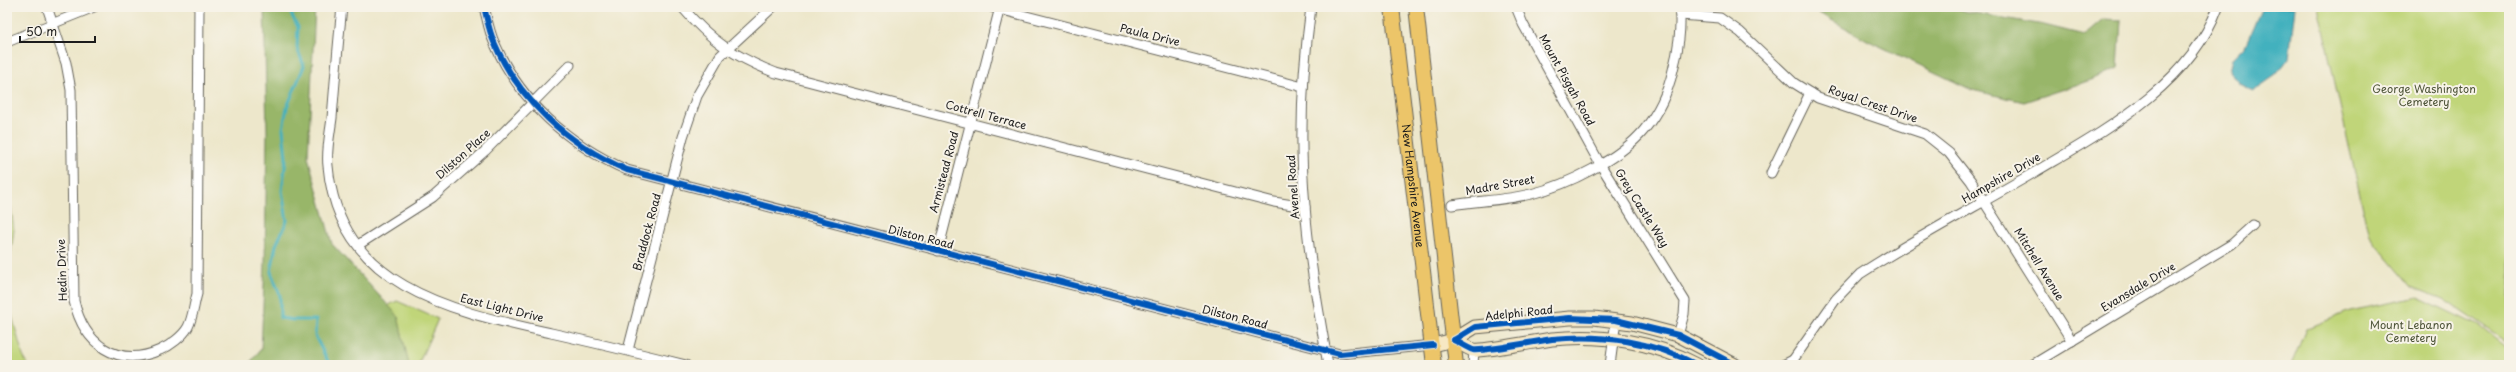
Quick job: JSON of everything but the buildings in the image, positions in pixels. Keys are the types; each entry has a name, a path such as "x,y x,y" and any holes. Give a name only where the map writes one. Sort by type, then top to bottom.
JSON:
{"main road":[{"name":"New Hampshire Avenue","path":"1392,7 1434,365"},
{"name":"New Hampshire Avenue","path":"1416,7 1456,365"},
{"name":"Adelphi Road","path":"1432,345 1454,340 1475,327 1570,318 1616,320 1678,335 1736,365"},
{"path":"1454,340 1474,350 1575,337 1614,339 1653,347 1685,358 1697,365"}],"street":[{"name":"Hedin Drive","path":"47,7 66,63 71,90 74,301 78,319 88,334 104,348 116,354 146,357 169,346 188,327 197,294 199,7"},
{"path":"7,42 94,7"},
{"name":"East Light Drive","path":"342,7 327,166 338,210 345,227 367,257 395,281 419,295 474,316 628,350 686,365"},
{"name":"Dilston Road","path":"484,7 494,41 507,67 533,104 563,133 600,159 627,170 672,183 1325,351 1340,354 1432,345"},
{"name":"Cottrell Terrace","path":"682,7 710,37 727,49 754,65 776,73 1274,202 1305,207"},
{"name":"Braddock Road","path":"628,350 683,137 697,96 720,56 773,7"},
{"name":"Avenel Road","path":"1311,7 1304,61 1303,87 1305,207 1328,365"},
{"name":"Mount Pisgah Road","path":"1516,7 1523,24 1600,164"},
{"name":"Hampshire Drive","path":"1794,362 1836,299 1860,274 2097,135 2151,94 2174,74 2196,48 2209,28 2218,7"},
{"name":"Paula Drive","path":"997,8 1303,87"},
{"name":"Armistead Road","path":"938,251 997,8"},
{"name":"Madre Street","path":"1452,205 1531,194 1574,178 1627,147 1644,130 1659,108 1670,81 1676,60 1679,11"},
{"name":"Royal Crest Drive","path":"1679,11 1720,18 1729,23 1794,83 1810,93 1848,110 1925,134 1949,153 1984,202"},
{"name":"Dilston Place","path":"358,245 433,197 485,151 570,65"},
{"path":"1771,172 1810,93"},
{"name":"Grey Castle Way","path":"1600,164 1685,301 1684,314 1678,335"},
{"name":"Mitchell Avenue","path":"1984,202 2072,341"},
{"name":"Evansdale Drive","path":"2032,365 2232,244 2253,225"},
{"path":"1610,365 1616,320"},
{"path":"1473,365 1474,350"},
{"path":"1783,365 1794,362"}],"green space":[{"path":"264,7 315,7 308,157 332,244 398,316 409,365 248,365 261,349 265,263 267,132"},
{"path":"1808,7 1953,7 1963,11 2044,25 2084,35 2103,19 2121,20 2118,68 2091,80 2024,102 1972,90 1869,41"},
{"name":"George Washington Cemetery","path":"2318,7 2509,7 2509,344 2443,299 2412,287 2369,236"},
{"path":"7,182 14,230 7,278"},
{"name":"Mount Lebanon Cemetery","path":"2418,297 2479,326 2509,350 2509,365 2291,365 2306,329 2350,311"},
{"path":"7,298 23,356 28,365 7,365"},
{"path":"397,301 438,319 418,365 267,365"}],"water":[{"path":"2262,7 2295,7 2289,58 2276,75 2253,91 2239,84 2229,71 2232,59 2245,46"}],"waterway":[{"path":"297,7 291,14 298,27 297,48 304,66 287,107 283,129 286,158 282,191 287,221 276,245 271,272 280,295 280,318 294,320 316,320 315,336 330,365"}],"cycle path":[{"path":"484,7 492,38 517,83 532,102 548,119 585,148 627,170 1340,354 1433,345"},
{"path":"1454,340 1475,327 1570,318 1616,320 1678,335 1735,365"},
{"path":"1454,340 1473,350 1479,350 1552,339 1608,339 1626,341 1663,350 1697,365"}]}
